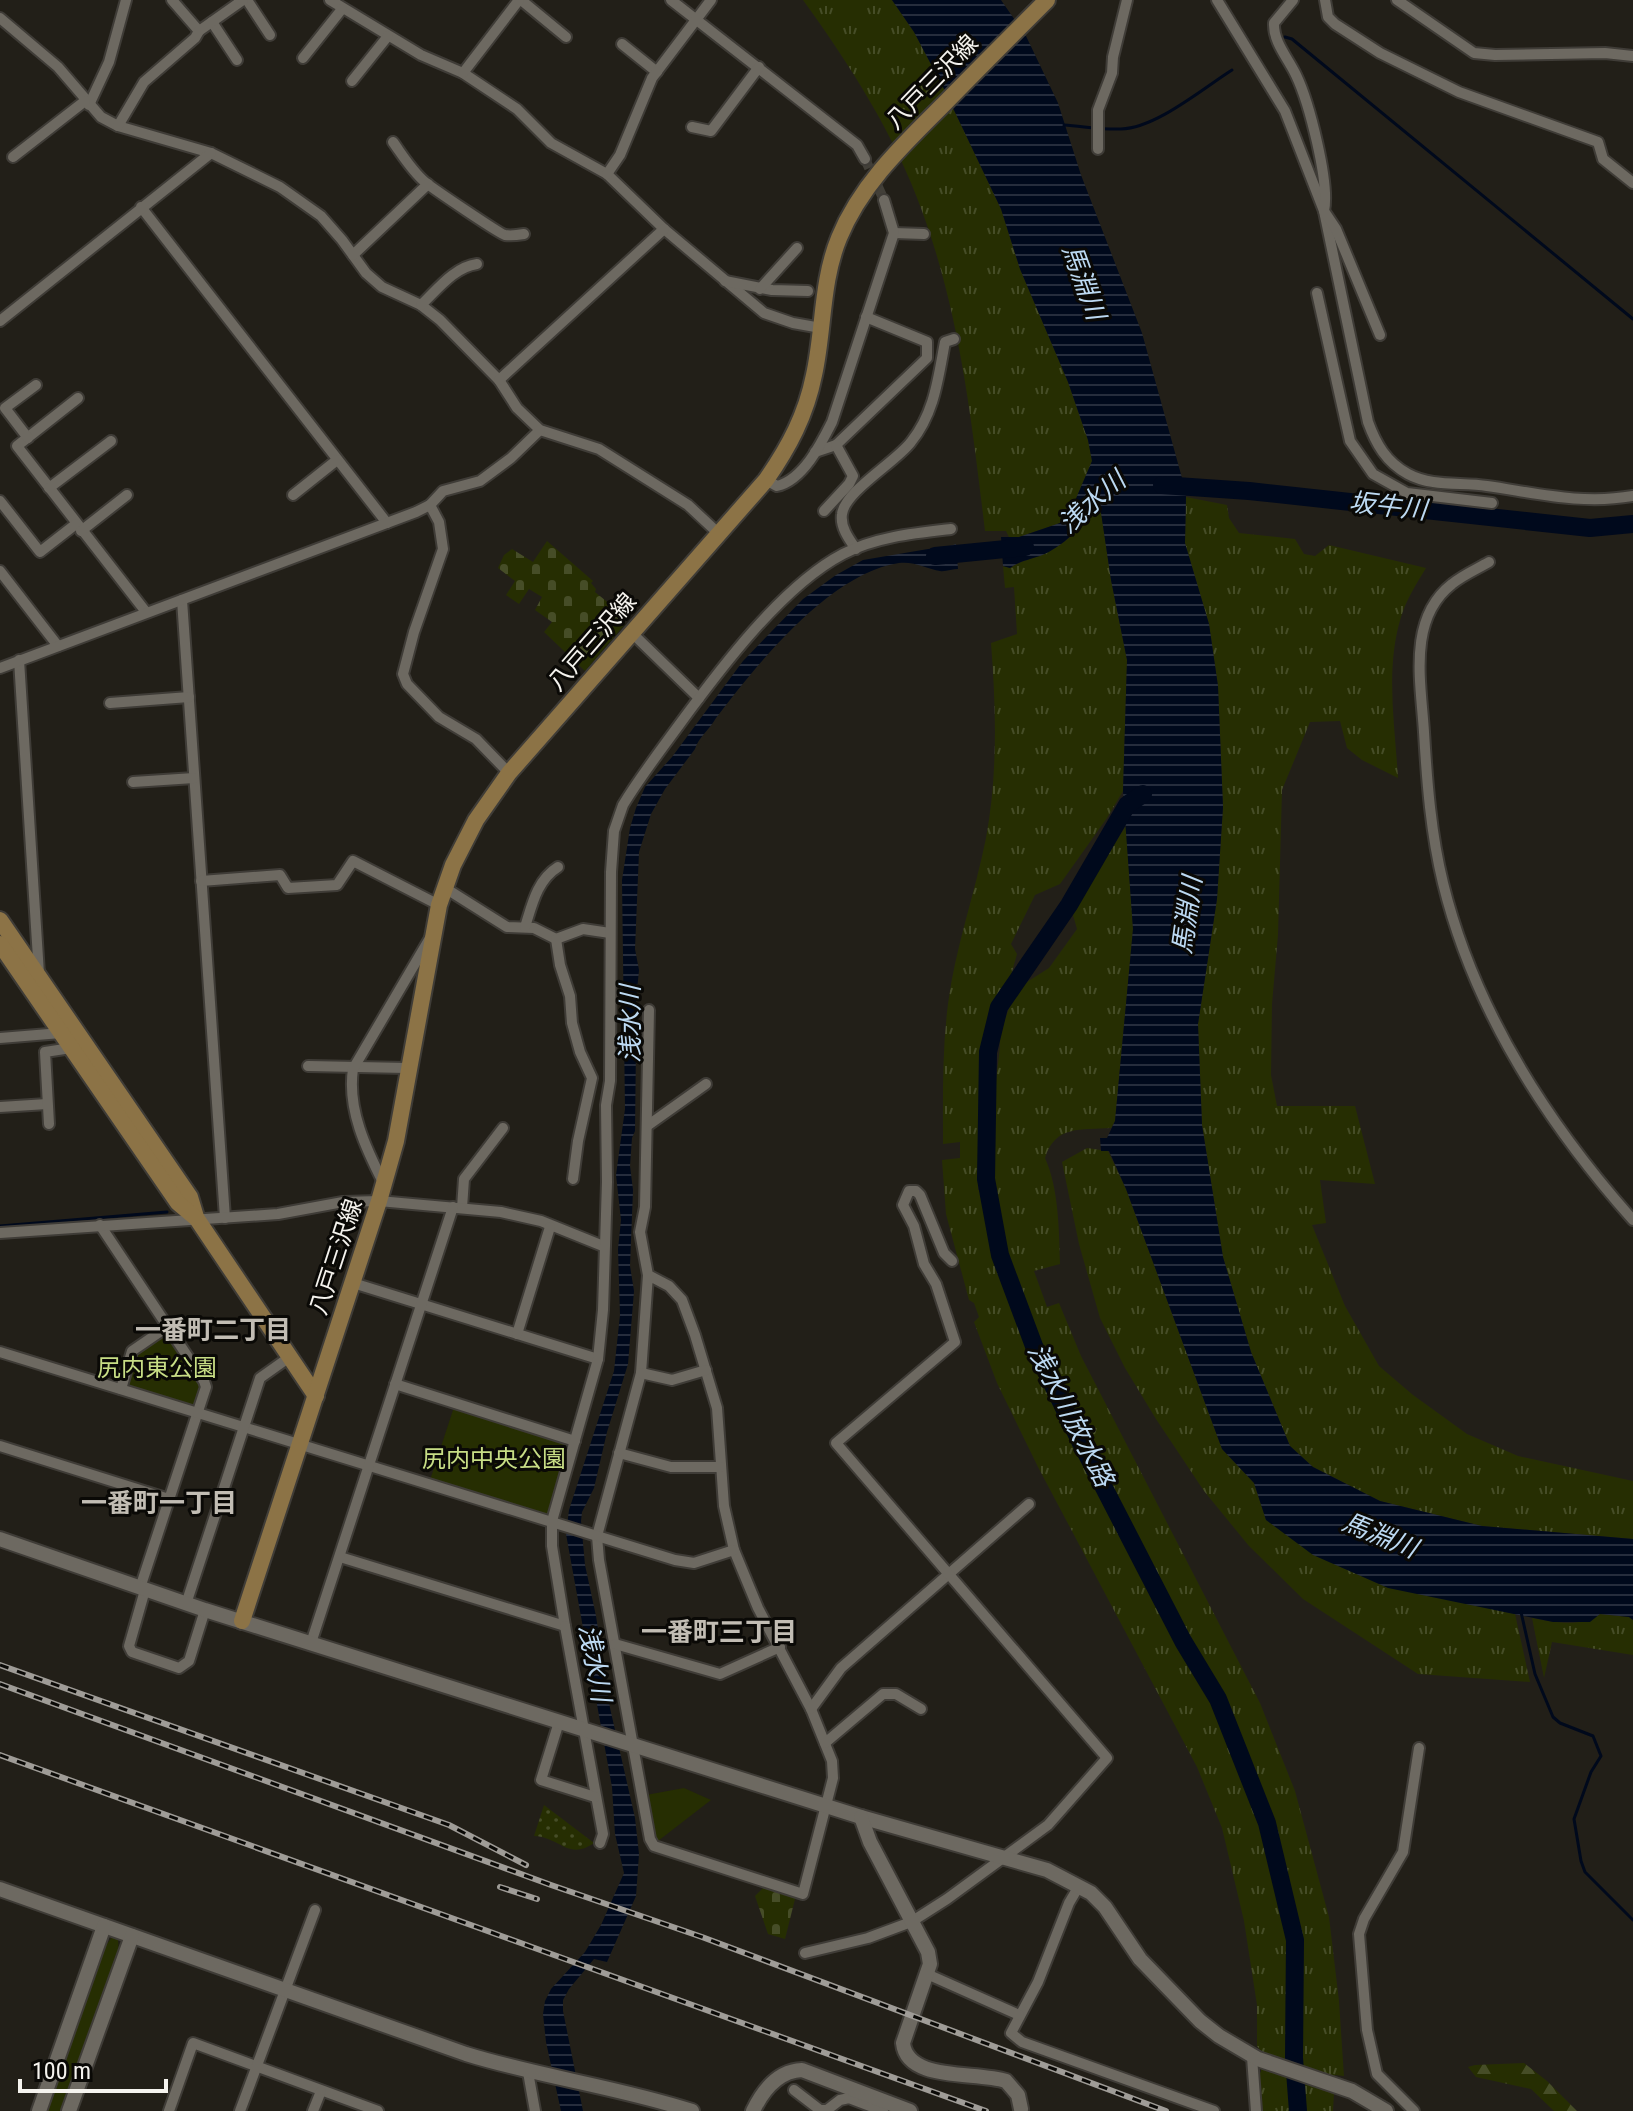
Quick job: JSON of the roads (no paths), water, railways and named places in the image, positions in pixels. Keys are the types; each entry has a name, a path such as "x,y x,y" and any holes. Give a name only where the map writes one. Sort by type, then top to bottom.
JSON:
{"main road":[{"name":"八戸三沢線","path":"242,1621 384,1184 396,1141 432,933 453,865 476,820 509,773 766,480 797,431 815,373 831,260 844,226 861,195 896,153 1047,0"},
{"path":"0,920 190,1197 197,1219"},
{"path":"0,944 178,1203 197,1219 316,1396"}],"street":[{"path":"13,157 87,103 109,62 126,0"},
{"path":"172,0 199,31"},
{"path":"118,126 144,82 195,38 199,31 242,0 270,35"},
{"path":"330,0 388,36 463,73 517,109 551,143 607,174 664,229 764,313 821,328"},
{"path":"463,73 520,0 566,37"},
{"path":"671,0 857,145 865,159"},
{"path":"607,174 620,155 652,78 711,0"},
{"path":"1098,149 1098,110 1112,73 1127,0"},
{"path":"1217,0 1285,111 1324,211 1368,422 1386,458 1409,475 1440,483 1487,486 1510,492 1579,500 1633,496"},
{"path":"1293,0 1274,23 1274,29 1296,75 1313,126 1327,198 1324,211 1336,229 1380,335"},
{"path":"1325,0 1328,17 1335,24 1380,53 1459,92 1598,142 1603,159 1633,183"},
{"path":"1397,0 1468,49 1483,55 1605,53 1633,56"},
{"path":"303,58 342,9"},
{"path":"0,18 58,67 101,117 118,126 211,153 280,187 321,216 366,273 382,287 421,305 440,320 499,380 517,408 540,430 599,449 688,505 718,533"},
{"path":"212,22 237,60"},
{"path":"352,81 388,36"},
{"path":"622,44 657,72"},
{"path":"692,127 711,131 759,67"},
{"path":"393,142 428,184 497,232 504,235 524,234"},
{"path":"0,321 211,153"},
{"path":"353,255 428,184"},
{"path":"766,480 777,486 789,481 815,452 832,422 894,233 884,200"},
{"path":"141,207 387,523"},
{"path":"499,380 664,229"},
{"path":"894,233 924,234"},
{"path":"760,289 797,248"},
{"path":"421,305 451,275 477,264"},
{"path":"724,281 760,289 808,291"},
{"path":"1317,293 1350,441 1373,474 1407,493 1492,503"},
{"path":"815,452 836,445 927,358 927,342 866,317"},
{"path":"856,549 842,522 846,504 911,443 934,401 945,342 954,339"},
{"path":"28,438 5,408 36,385"},
{"path":"78,398 17,446 146,612"},
{"path":"0,668 430,505 443,491 480,481 511,458 540,430"},
{"path":"49,488 111,441"},
{"path":"824,511 853,476 836,445"},
{"path":"293,495 337,460"},
{"path":"0,501 40,552 127,495"},
{"path":"430,505 439,522 443,549 403,674 407,684 439,717 476,739 509,773"},
{"path":"600,1843 603,1834 565,1626 552,1546 552,1521 598,1359 603,1310 614,831 623,805 699,698 730,657 772,612 835,558 894,538 951,529"},
{"path":"1489,562 1452,584 1434,602 1422,631 1420,661 1427,783 1443,883 1460,941 1511,1052 1552,1120 1599,1182 1633,1220"},
{"path":"0,571 58,646"},
{"path":"182,600 225,1218"},
{"path":"632,633 699,698"},
{"path":"19,660 39,977"},
{"path":"110,703 189,697"},
{"path":"133,782 194,778"},
{"path":"201,881 280,875 288,888 337,885 353,861 439,905"},
{"path":"525,927 535,894 547,876 558,867"},
{"path":"445,888 507,927 534,928 556,939 583,929 610,933"},
{"path":"384,1184 353,1109 350,1087 353,1069 432,933"},
{"path":"556,939 570,996 572,1023 592,1078 573,1179"},
{"path":"648,1275 669,1286 682,1300 717,1408 724,1506 734,1550 758,1608 811,1709 832,1761 833,1778 803,1894 654,1846 629,1744 595,1535 641,1373 648,1275 640,1232 645,1207 649,1010"},
{"path":"0,1038 61,1033"},
{"path":"49,1124 45,1052 71,1048"},
{"path":"308,1066 407,1068"},
{"path":"647,1126 706,1084"},
{"path":"0,1107 47,1104"},
{"path":"311,1643 395,1384 457,1208 464,1179 503,1128"},
{"path":"805,1953 868,1938 911,1922 1048,1825 1107,1758 836,1443 955,1342 936,1284 924,1264 914,1226 903,1205 909,1191 920,1195 944,1253 952,1261"},
{"path":"0,1233 278,1214 343,1202 379,1201 501,1212 541,1221 603,1246"},
{"path":"100,1225 206,1387 143,1589 129,1646 132,1652 179,1668 189,1661 205,1610"},
{"path":"517,1334 550,1227"},
{"path":"353,1283 598,1359"},
{"path":"121,1389 132,1351 167,1327"},
{"path":"0,1352 675,1560 694,1563 734,1550"},
{"path":"186,1604 260,1378 291,1356"},
{"path":"641,1373 672,1380 706,1370"},
{"path":"395,1384 575,1441"},
{"path":"0,1446 169,1499"},
{"path":"619,1453 671,1467 721,1467"},
{"path":"811,1709 841,1668 1029,1504"},
{"path":"0,1539 186,1604 824,1806 1047,1870 1079,1886 1105,1907 1140,1959 1200,2021 1255,2058 1338,2086 1386,2111"},
{"path":"340,1557 565,1626"},
{"path":"615,1644 720,1674 780,1647"},
{"path":"825,1743 883,1694 896,1694 921,1709"},
{"path":"559,1722 541,1780 595,1797"},
{"path":"1414,2111 1377,2074 1367,2030 1359,1934 1364,1919 1403,1852 1419,1748"},
{"path":"861,1817 870,1842 928,1952 930,1964 903,2043 904,2053 924,2069 1006,2081 1018,2095 1021,2109"},
{"path":"1079,1886 1063,1917 1038,1982 1011,2033 1022,2042 1214,2111"},
{"path":"0,1889 466,2054 692,2111"},
{"path":"240,2111 315,1910"},
{"path":"39,2111 104,1926"},
{"path":"69,2111 132,1936"},
{"path":"927,1974 1019,2015"},
{"path":"169,2111 193,2043 378,2111"},
{"path":"1255,2058 1256,2111"},
{"path":"753,2111 778,2077 802,2070 910,2111"},
{"path":"528,2072 535,2111"},
{"path":"794,2090 820,2110 827,2110 840,2100 849,2098 883,2111"},
{"path":"313,2111 321,2091"}],"water":[{"name":"馬淵川","path":"892,0 1001,0 1026,36 1058,103 1081,175 1142,333 1182,478 1186,497 1185,543 1209,624 1218,686 1223,807 1217,899 1198,1024 1202,1125 1223,1257 1251,1352 1290,1446 1313,1467 1380,1501 1482,1526 1633,1539 1633,1620 1600,1614 1590,1622 1553,1622 1388,1588 1313,1555 1266,1520 1254,1483 1222,1449 1126,1189 1109,1151 1101,1151 1100,1138 1107,1138 1115,1121 1133,929 1123,791 1127,660 1100,506 1057,547 1010,568 1003,566 1001,537 1019,537 1060,523 1072,508 1092,461 1088,440 1068,382 1020,269 1001,209 943,87 914,32"},
{"path":"956,544 958,569 940,571 899,563 873,570 847,584 797,624 701,737 651,814 639,852 635,949 639,970 635,1011 639,1033 636,1043 635,1131 630,1166 633,1190 630,1266 634,1291 628,1364 594,1488 581,1521 585,1565 610,1708 635,1818 639,1854 636,1896 607,1962 594,1959 563,2000 583,2111 561,2111 546,2042 545,2001 551,1989 585,1952 624,1873 615,1834 612,1787 566,1534 569,1510 614,1371 620,1315 618,1249 621,1220 616,1175 625,1109 622,880 630,828 645,787 672,757 743,661 803,599 863,560"}],"waterway":[{"path":"1285,37 1292,39 1633,319"},
{"path":"1064,125 1114,129 1135,127 1164,115 1232,70"},
{"name":"坂牛川","path":"1162,485 1249,491 1590,528 1633,524"},
{"name":"浅水川","path":"935,556 1025,547"},
{"name":"浅水川放水路","path":"1143,794 1127,805 1069,905 999,1007 988,1052 986,1179 1000,1255 1034,1346 1183,1641 1218,1699 1267,1823 1295,1940 1294,2058 1298,2111"},
{"path":"0,1226 167,1212"},
{"path":"1521,1612 1535,1674 1553,1717 1560,1723 1593,1736 1601,1756 1591,1772 1574,1819 1581,1861 1585,1872 1633,1920"}],"tunnel":[{"path":"865,159 884,200"}],"railway":[{"path":"0,1665 449,1825 526,1865"},
{"path":"0,1684 702,1937 1166,2111"},
{"path":"0,1755 986,2111"},
{"path":"500,1887 537,1899"}],"district":[{"name":"一番町二丁目","path":"213,1330"},
{"name":"一番町一丁目","path":"159,1503"},
{"name":"一番町三丁目","path":"719,1632"}],"park label":[{"name":"尻内東公園","path":"157,1368"},
{"name":"尻内中央公園","path":"494,1459"}]}
